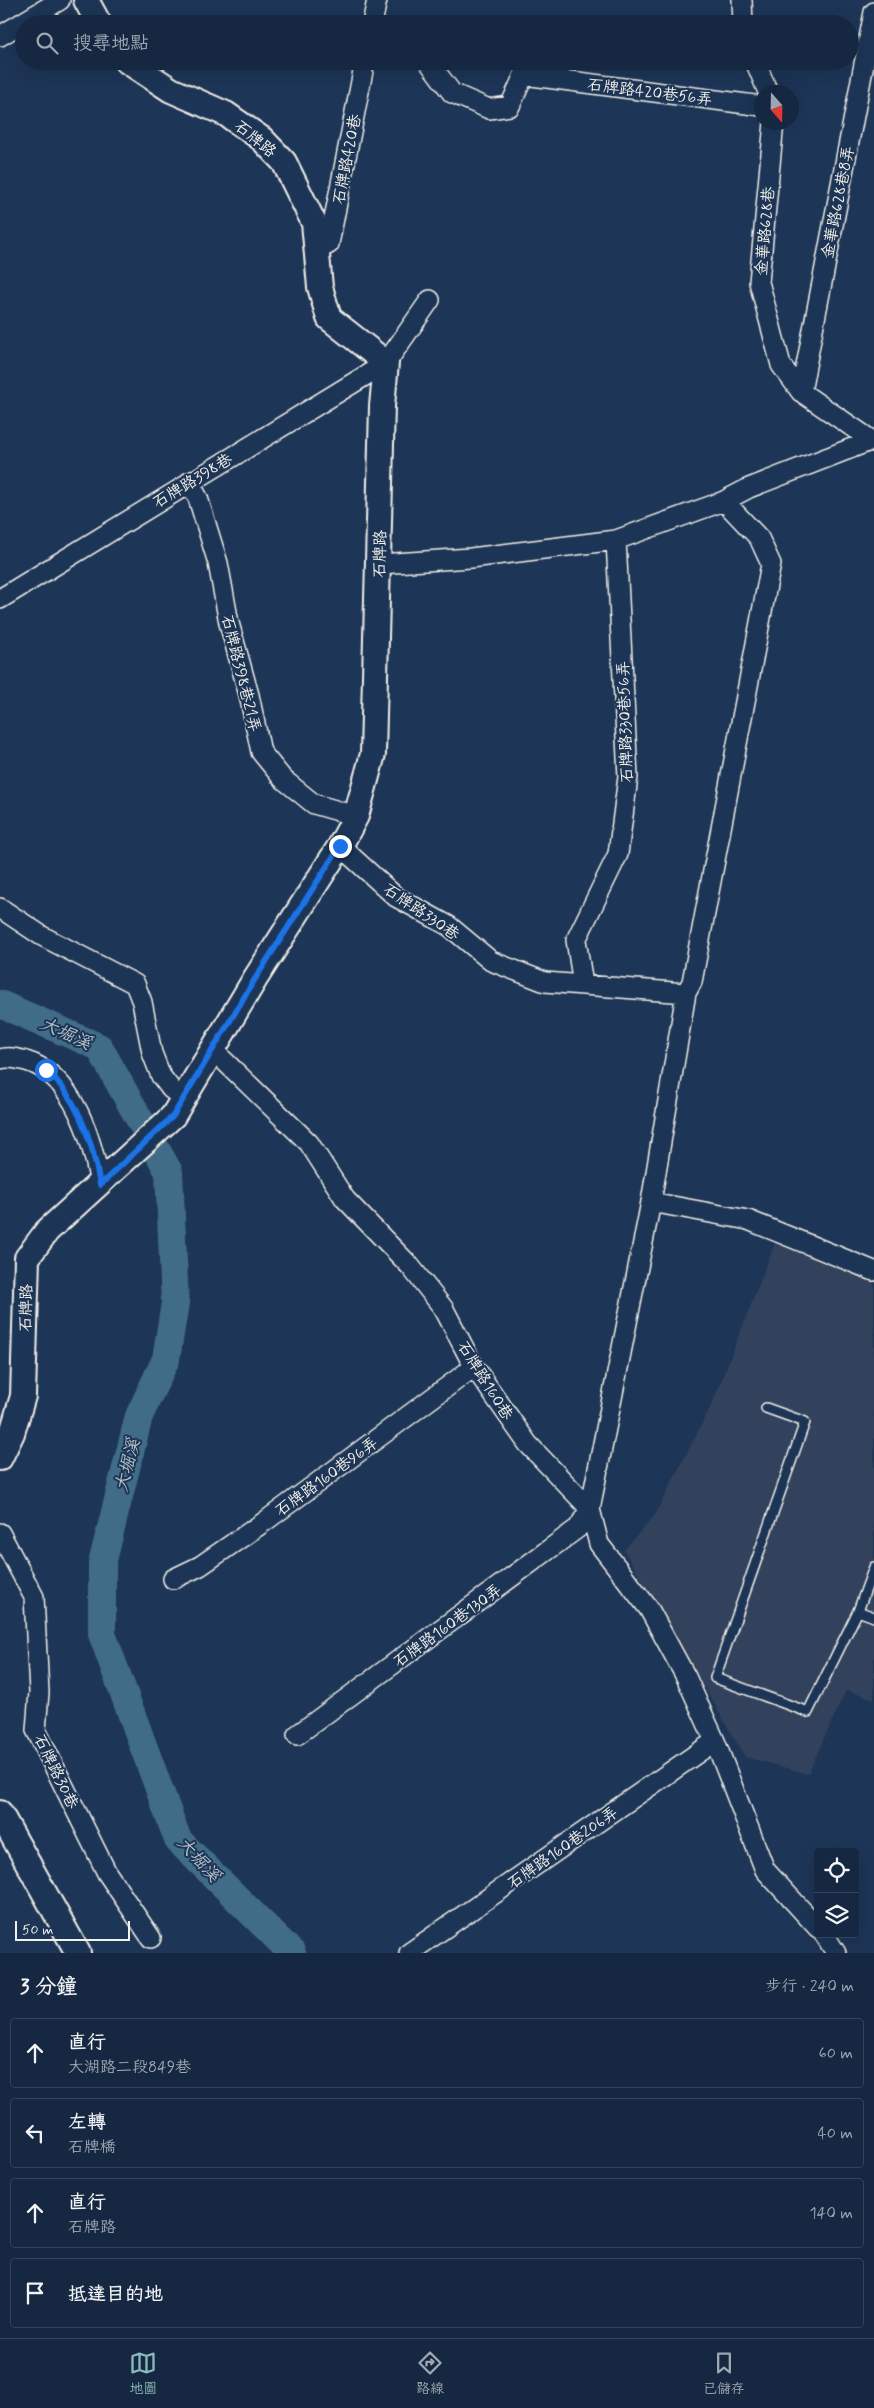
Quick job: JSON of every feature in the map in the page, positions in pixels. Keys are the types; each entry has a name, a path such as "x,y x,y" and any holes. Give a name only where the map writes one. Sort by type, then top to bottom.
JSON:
{"street":[{"path":"35,15 60,0"},
{"path":"86,0 94,15"},
{"path":"374,15 377,0"},
{"path":"742,0 743,15"},
{"name":"金華路628巷8弄","path":"801,392 874,12"},
{"path":"0,36 15,27"},
{"name":"石牌路","path":"0,1458 12,1433 23,1396 27,1258 47,1231 100,1185 178,1108 340,846 356,816 373,754 380,564 382,406 386,363 329,318 320,287 314,223 284,162 262,138 226,114 171,90 141,70"},
{"name":"石牌路420巷","path":"318,250 329,244 363,70"},
{"name":"石牌路420巷56弄","path":"435,70 452,93 489,109 510,106 524,75 754,105"},
{"path":"759,70 765,85"},
{"name":"金華路628巷","path":"773,130 759,282 781,364 801,392 844,420 872,442"},
{"path":"386,363 430,300"},
{"name":"石牌路398巷","path":"0,599 386,363"},
{"path":"380,564 471,558 616,540 724,501 749,488 872,442"},
{"name":"石牌路398巷21弄","path":"190,482 198,498 218,563 229,623 250,694 261,752 283,779 314,804 356,816"},
{"path":"590,1509 651,1202 686,993 692,982 771,564 758,538 724,501"},
{"name":"石牌路330巷56弄","path":"583,984 576,940 618,854 628,777 616,540"},
{"name":"石牌路330巷","path":"340,846 396,897 449,926 491,961 546,982 686,993"},
{"path":"0,908 42,936 134,984 142,1002 152,1053 161,1076 171,1089 178,1108"},
{"name":"石牌路160巷","path":"213,1050 309,1143 345,1199 410,1266 444,1310 474,1367 528,1444 590,1509 599,1544 649,1609 686,1677 715,1741 765,1870 814,1924"},
{"path":"0,1059 13,1058 30,1062 46,1070 60,1082 84,1124 95,1152 100,1185"},
{"path":"651,1202 748,1220 874,1272"},
{"name":"石牌路160巷96弄","path":"173,1579 200,1566 256,1528 474,1367"},
{"name":"石牌路160巷130弄","path":"297,1735 578,1528 590,1509"},
{"name":"石牌路30巷","path":"0,1533 34,1597 39,1692 36,1730 107,1873 151,1938"},
{"name":"石牌路160巷206弄","path":"409,1953 715,1741"},
{"path":"0,1813 78,1953"},
{"path":"827,1938 836,1953"}],"lane":[{"path":"766,1408 805,1422 715,1678 808,1712 858,1610 874,1567"},
{"path":"858,1610 874,1617"}],"shaded area":[{"path":"782,1225 874,1259 874,1699 846,1690 808,1774 745,1757 624,1550 655,1515 713,1402"}],"waterway":[{"name":"大堀溪","path":"0,1004 99,1047 169,1172 175,1303 166,1359 139,1416 102,1564 102,1634 178,1840 292,1953"}],"route":[{"path":"46,1070 60,1082 84,1124 95,1152 100,1185 173,1116 255,979 340,846"}]}
